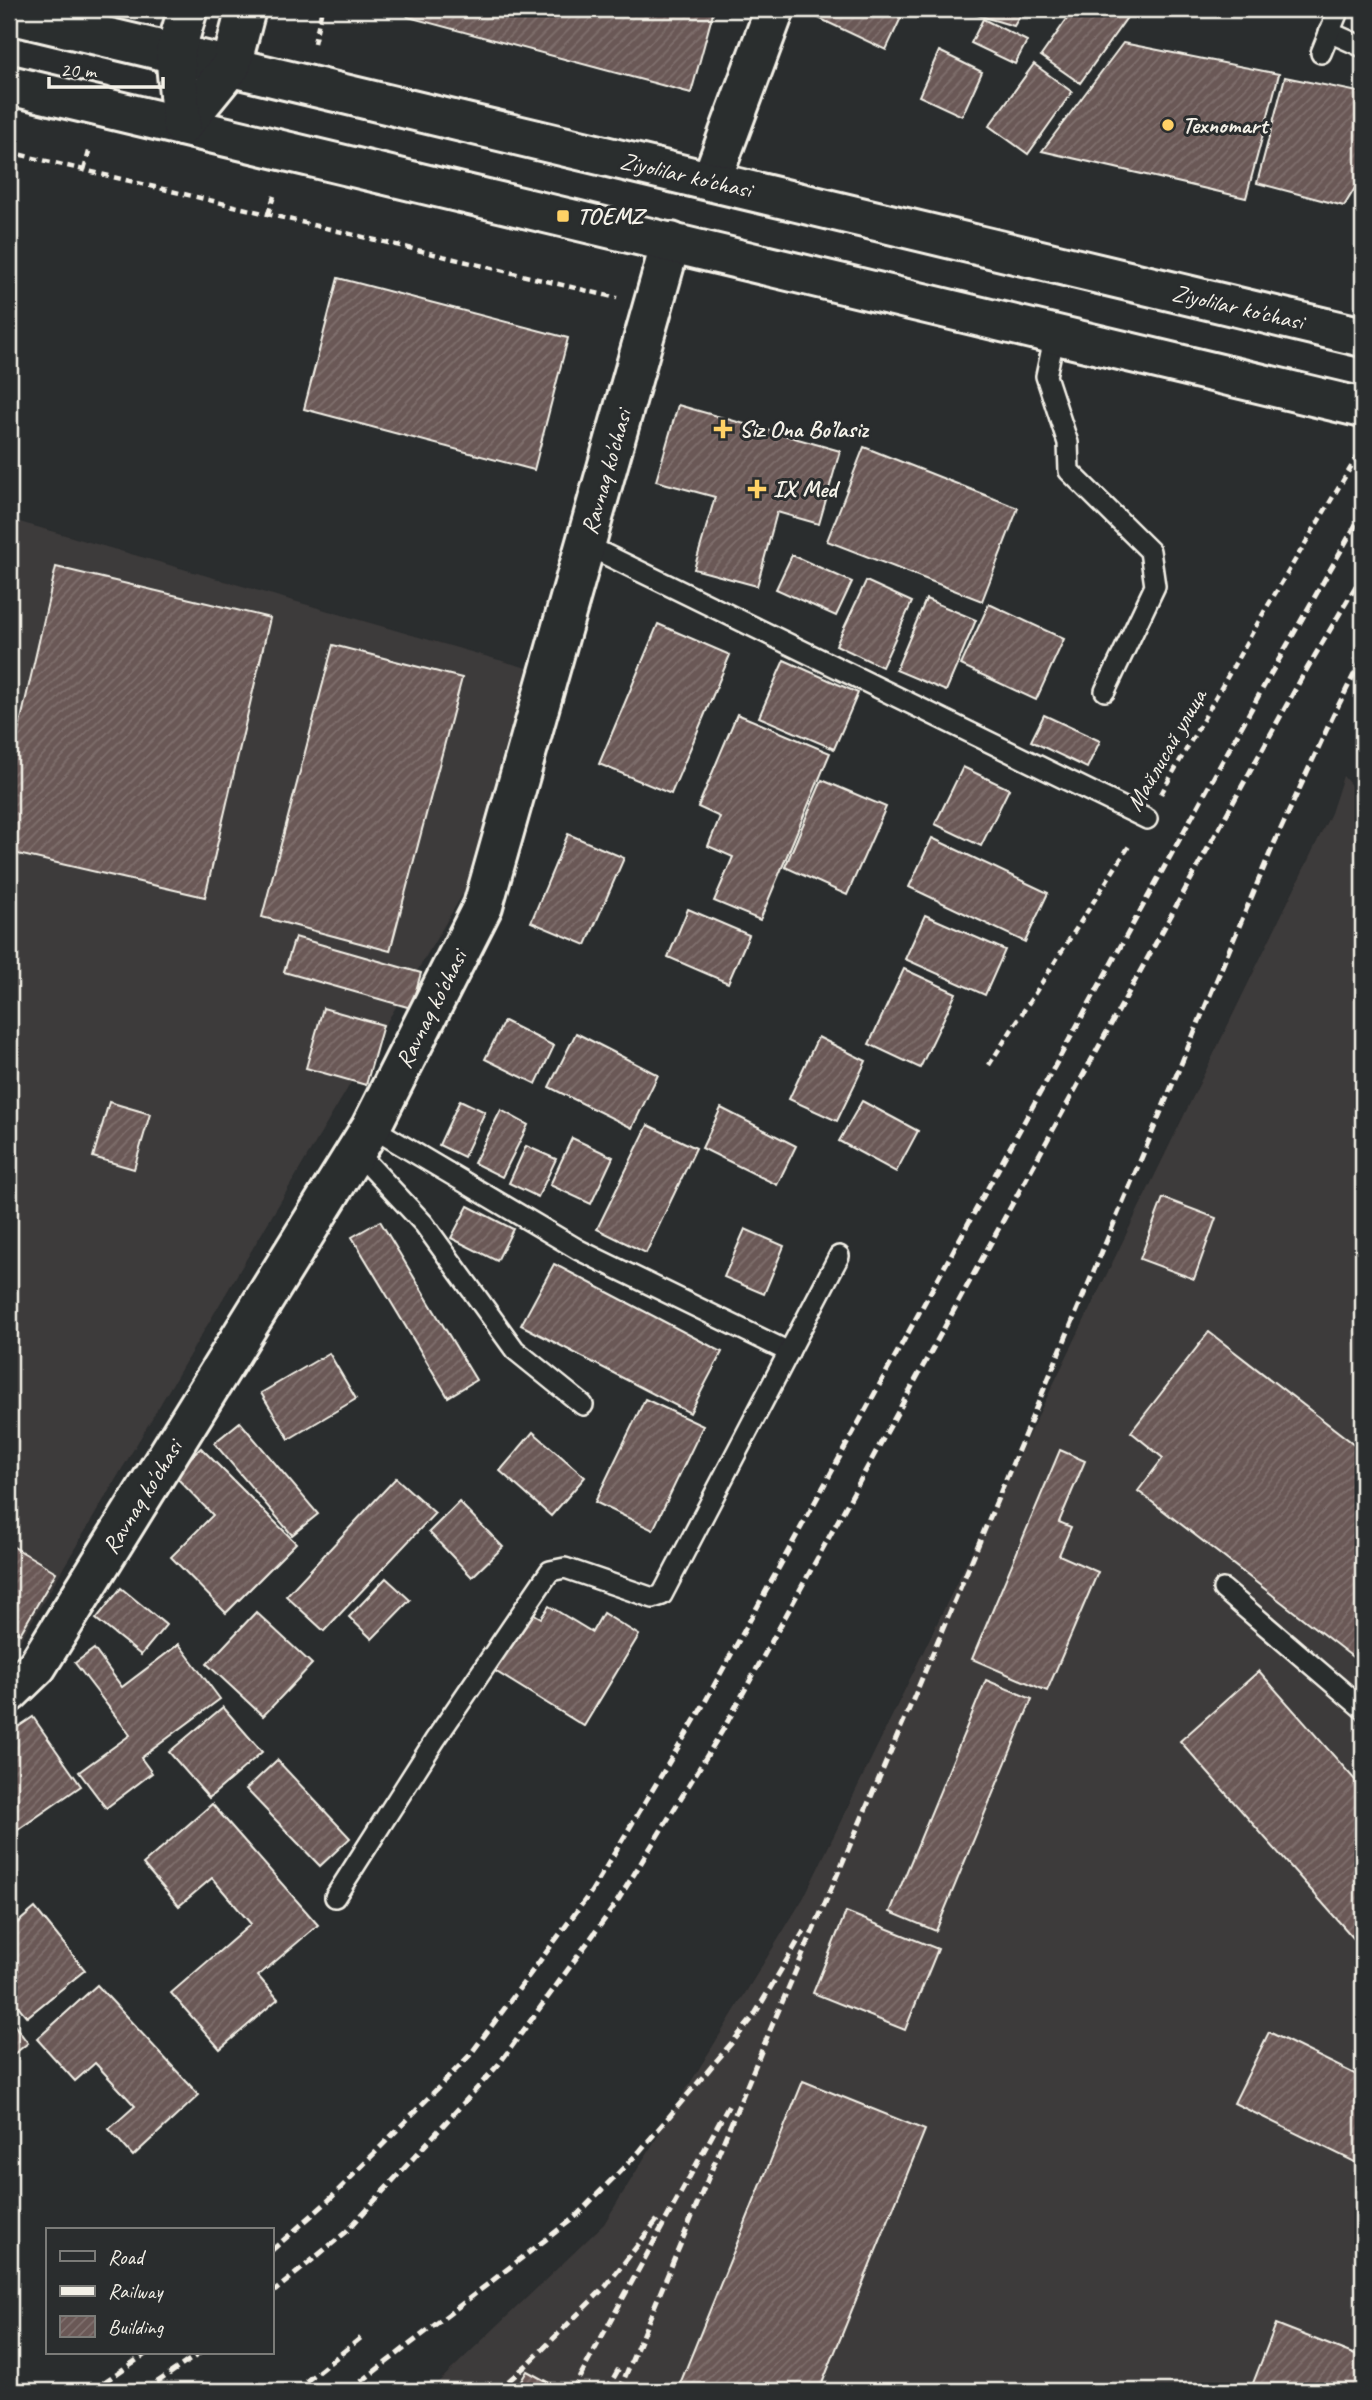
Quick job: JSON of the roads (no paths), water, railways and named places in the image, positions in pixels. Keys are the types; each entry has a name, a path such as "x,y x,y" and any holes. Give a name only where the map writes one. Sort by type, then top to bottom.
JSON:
{"main road":[{"path":"182,126 174,52 188,9"},
{"path":"182,126 231,66 246,9"},
{"path":"711,181 775,9"},
{"name":"Ziyolilar ko'chasi","path":"9,14 1363,337"},
{"path":"9,85 1363,408"},
{"name":"Ravnaq ko'chasi","path":"9,1693 37,1666 363,1139 484,906 671,242"}],"lane":[{"path":"1321,53 1339,9"},
{"path":"1329,32 1363,47"},
{"path":"1055,334 1045,376 1068,443 1069,471 1150,551 1155,586 1105,691"},
{"path":"586,545 1147,819"},
{"path":"363,1139 579,1250 789,1352"},
{"path":"363,1139 515,1350 583,1405"},
{"path":"335,1897 435,1740 550,1571 565,1568 653,1598 662,1595 839,1256"},
{"path":"1223,1589 1363,1709"}],"railway":[{"path":"273,2249 326,2203 470,2055 591,1892 700,1711 1265,684 1363,512"},
{"path":"273,2292 346,2232 499,2064 615,1905 724,1728 1301,679 1363,574"},
{"path":"619,2391 1273,846 1363,657"},
{"path":"349,2391 575,2217 639,2152 752,2019 804,1931"},
{"path":"572,2391 729,2105"},
{"path":"497,2391 606,2286 658,2219"},
{"path":"294,2391 362,2337"},
{"path":"91,2391 146,2354"},
{"path":"144,2391 199,2354"},
{"path":"606,2391 621,2365"}],"place":[{"name":"Texnomart","path":"1168,125"},
{"name":"TOEMZ","path":"563,216"},
{"name":"Siz Ona Bo’lasiz","path":"723,429"},
{"name":"IX Med","path":"757,489"}]}
